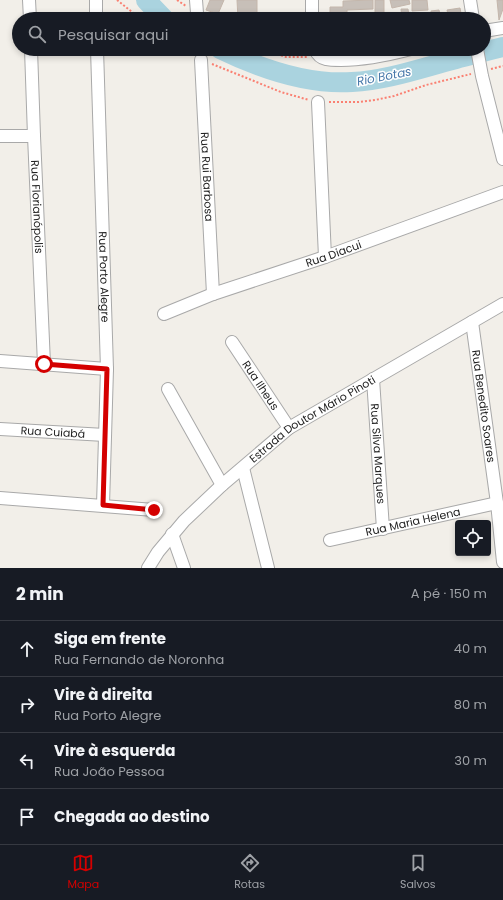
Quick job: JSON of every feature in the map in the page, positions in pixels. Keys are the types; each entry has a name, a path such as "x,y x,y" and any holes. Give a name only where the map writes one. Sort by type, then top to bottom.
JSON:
{"street":[{"path":"29,0 30,12"},
{"path":"96,0 96,12"},
{"path":"196,0 197,12"},
{"path":"312,0 312,12"},
{"path":"470,0 472,12"},
{"path":"491,30 503,28"},
{"name":"Rua Florianópolis","path":"32,56 34,136 44,364"},
{"name":"Rua Porto Alegre","path":"97,56 107,369 103,505"},
{"path":"322,56 326,59 355,60 382,56"},
{"path":"478,56 503,159"},
{"name":"Rua Rui Barbosa","path":"201,60 213,294"},
{"path":"318,102 325,257"},
{"path":"0,136 34,136"},
{"name":"Rua Diacui","path":"164,314 213,294 325,257 503,192"},
{"name":"Estrada Doutor Mário Pinoti","path":"148,568 158,552 184,521 222,485 289,428 503,304"},
{"name":"Rua Benedito Soares","path":"472,322 497,503 503,562"},
{"name":"Rua Ilheus","path":"232,342 289,428"},
{"path":"0,361 107,369"},
{"name":"Rua Silva Marques","path":"373,379 383,528"},
{"path":"168,389 222,485"},
{"name":"Rua Cuiabá","path":"0,429 105,435"},
{"path":"243,468 268,568"},
{"path":"0,498 154,510"},
{"name":"Rua Maria Helena","path":"330,540 497,503"},
{"path":"172,534 184,568"}],"path":[{"path":"117,0 132,12"},
{"path":"194,56 281,92 318,102 375,100 394,96 480,66 503,66"},
{"path":"280,56 286,58 308,56"}],"building":[{"path":"210,0 224,0 219,12 206,10"},
{"path":"237,0 257,0 257,12 238,12"},
{"path":"373,0 373,9 330,12 330,7 343,7 343,1"},
{"path":"375,0 384,0 384,12 375,12"},
{"path":"390,0 409,0 410,4 392,8"},
{"path":"412,0 427,0 428,10 412,11"},
{"path":"497,0 503,0 503,9 499,20"},
{"path":"460,8 461,12 447,12 447,10"},
{"path":"401,9 408,9 408,12 401,12"},
{"path":"439,10 439,12 431,12"}],"waterway":[{"name":"Rio Botas","path":"146,0 157,12"},
{"name":"Rio Botas","path":"491,50 503,47"},
{"name":"Rio Botas","path":"235,56 284,74 318,81 335,82 379,79 469,56"}],"route":[{"path":"44,364 107,369 103,505 154,510"}]}
